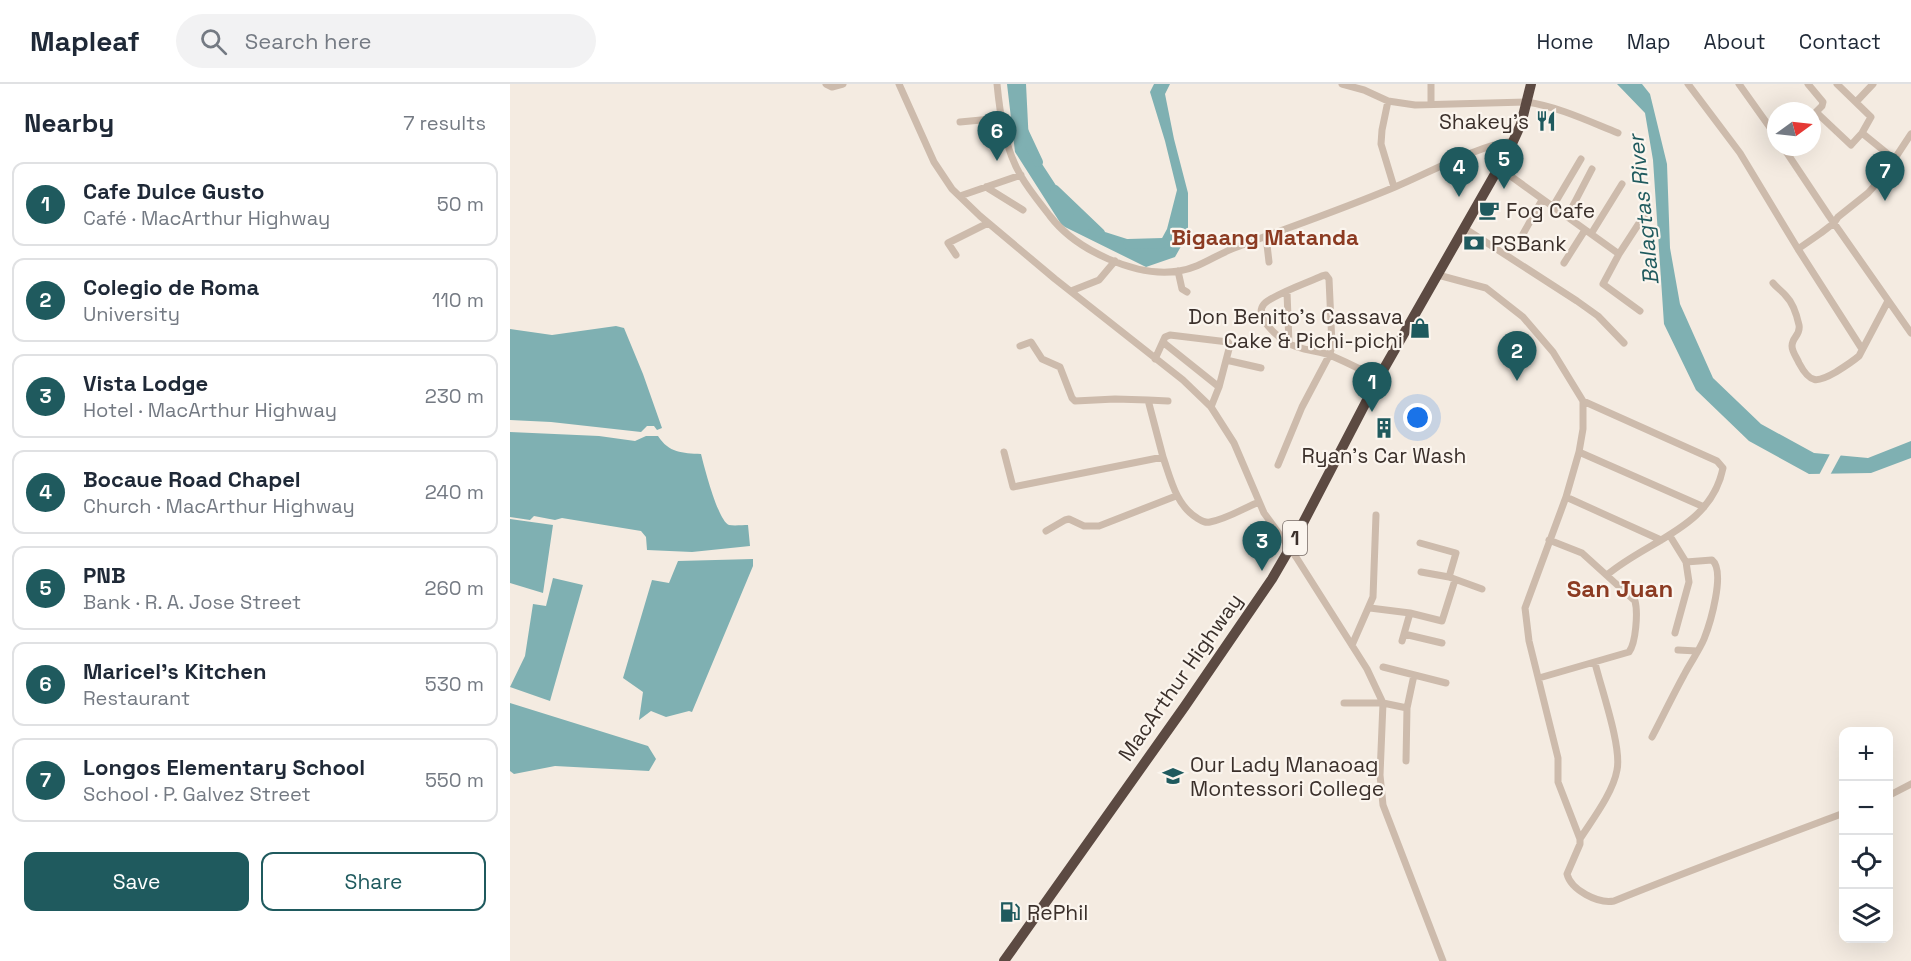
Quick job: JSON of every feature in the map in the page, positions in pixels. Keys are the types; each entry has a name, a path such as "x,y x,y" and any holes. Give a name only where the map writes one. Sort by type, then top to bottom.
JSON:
{"highway":[{"name":"MacArthur Highway","path":"1004,961 1272,579 1378,379 1513,141 1521,124 1531,84"}],"street":[{"path":"826,84 832,87 843,84"},
{"path":"899,84 934,162 942,176 960,196 988,223 1183,380 1211,406 1234,443 1269,521 1290,548 1352,645 1374,681 1383,703 1380,775 1383,805 1443,961"},
{"path":"997,84 1011,154 1021,175 1062,231 1080,244 1115,261 1143,270 1178,271 1198,266 1229,250 1394,187 1488,147 1513,141"},
{"path":"1342,84 1364,90 1388,101 1415,105 1527,102 1583,119 1618,134"},
{"path":"1431,84 1431,104"},
{"path":"1688,84 1740,153 1862,350"},
{"path":"1739,84 1767,123"},
{"path":"1808,84 1823,102 1816,112 1851,145 1862,133 1871,117 1837,84"},
{"path":"1856,102 1873,84"},
{"path":"1388,101 1381,144 1394,187"},
{"path":"960,122 1002,118"},
{"path":"1862,133 1894,159"},
{"path":"1798,249 1834,223 1838,217 1868,193 1911,134"},
{"path":"1789,156 1911,333"},
{"path":"1552,208 1581,159"},
{"path":"1498,167 1619,254"},
{"path":"1567,217 1592,169"},
{"path":"960,196 1021,175"},
{"path":"1564,263 1622,184"},
{"path":"986,187 1023,210"},
{"path":"1523,234 1542,200"},
{"path":"1640,311 1603,284 1647,211"},
{"path":"956,255 948,243 988,223"},
{"path":"1464,228 1578,300 1598,316 1624,343"},
{"path":"1266,236 1269,262"},
{"path":"1071,291 1099,280 1115,261"},
{"path":"1178,271 1182,289 1187,292"},
{"path":"1438,275 1486,288 1523,317 1553,352 1583,401 1583,429 1579,452 1566,496 1525,608 1529,640 1558,758 1558,782 1580,839 1567,874 1572,884 1582,892 1600,901 1608,902 1839,815"},
{"path":"1278,465 1302,407 1329,354 1332,345 1328,276 1322,276 1263,305 1260,313 1268,325 1289,344 1329,354 1378,379"},
{"path":"1773,283 1787,296 1797,318 1800,333 1792,346 1793,352 1807,376 1814,380 1822,380 1854,361 1888,301"},
{"path":"1287,292 1289,344"},
{"path":"1155,359 1165,338 1170,334 1228,342 1230,345 1219,387 1211,406"},
{"path":"1020,346 1031,342 1042,359 1060,367 1075,401 1115,399 1168,401"},
{"path":"1164,343 1219,387"},
{"path":"1226,360 1261,368"},
{"path":"1148,400 1176,496 1188,512 1203,522 1208,522 1224,518 1259,502"},
{"path":"1583,401 1720,462 1723,468 1704,507 1688,523 1607,575"},
{"path":"1004,452 1013,487 1163,457"},
{"path":"1579,452 1704,507"},
{"path":"1046,531 1069,519 1084,526 1100,526 1176,496"},
{"path":"1566,496 1661,540"},
{"path":"1352,645 1370,608 1374,586 1376,515"},
{"path":"1670,536 1686,562 1689,582 1675,633"},
{"path":"1539,678 1629,652 1633,643 1636,607 1635,601 1582,554 1549,540"},
{"path":"1370,608 1410,612 1442,621 1456,553 1420,543"},
{"path":"1652,737 1704,641 1718,580 1718,567 1712,560 1686,562"},
{"path":"1421,572 1482,589"},
{"path":"1410,612 1403,637 1442,643"},
{"path":"1678,650 1697,651"},
{"path":"1580,839 1603,802 1618,770 1618,750 1595,663"},
{"path":"1383,667 1446,683"},
{"path":"1406,761 1407,708 1414,675"},
{"path":"1344,703 1383,703 1407,708"},
{"path":"1893,793 1911,784"}],"water":[{"path":"1007,84 1026,84 1029,144 1074,213 1105,232 1146,245 1161,240 1167,229 1177,190 1150,92 1154,84 1170,84 1165,94 1188,193 1188,234 1175,257 1146,267 1061,224 1015,152"},
{"path":"1617,84 1642,84 1650,94 1667,164 1670,248 1680,304 1713,378 1761,424 1814,453 1868,458 1911,441 1911,458 1871,473 1809,474 1749,441 1696,390 1664,324 1653,160 1645,113"},
{"path":"616,326 624,328 662,428 657,430 654,426 647,426 641,432 510,420 510,329 552,335"},
{"path":"510,432 599,436 635,441 646,436 658,436 671,449 701,454 720,514 729,525 748,525 750,546 692,552 647,550 646,537 641,531 562,518 555,520 534,516 530,520 510,517"},
{"path":"510,519 553,525 543,593 510,583"},
{"path":"753,559 753,566 692,712 666,717 651,711 639,720 643,692 623,678 652,580 669,583 678,561"},
{"path":"553,578 583,585 550,701 510,687 525,656 533,604 546,606"},
{"path":"510,703 648,746 656,759 649,771 555,766 514,774 510,771"}],"pier":[{"path":"1831,452 1842,453 1829,477 1818,477"}],"waterway":[{"name":"Balagtas River","path":"1023,130 1038,162"},
{"name":"Balagtas River","path":"1055,190 1100,233"},
{"name":"Balagtas River","path":"1128,244 1163,243"}],"place":[{"name":"Shakey's","path":"1546,121"},
{"name":"Maricel's Kitchen","path":"997,161"},
{"name":"PNB","path":"1504,189"},
{"name":"Bocaue Road Chapel","path":"1459,197"},
{"name":"Longos Elementary School","path":"1885,201"},
{"name":"Fog Cafe","path":"1489,210"},
{"name":"PSBank","path":"1474,243"},
{"name":"Don Benito's Cassava Cake & Pichi-pichi","path":"1420,328"},
{"name":"Colegio de Roma","path":"1517,381"},
{"name":"Cafe Dulce Gusto","path":"1372,412"},
{"name":"Ryan’s Car Wash","path":"1384,428"},
{"name":"Vista Lodge","path":"1262,571"},
{"name":"Our Lady Manaoag Montessori College","path":"1173,776"},
{"name":"RePhil","path":"1010,912"}],"district":[{"name":"Bigaang Matanda","path":"1265,237"},
{"name":"San Juan","path":"1620,588"}]}
